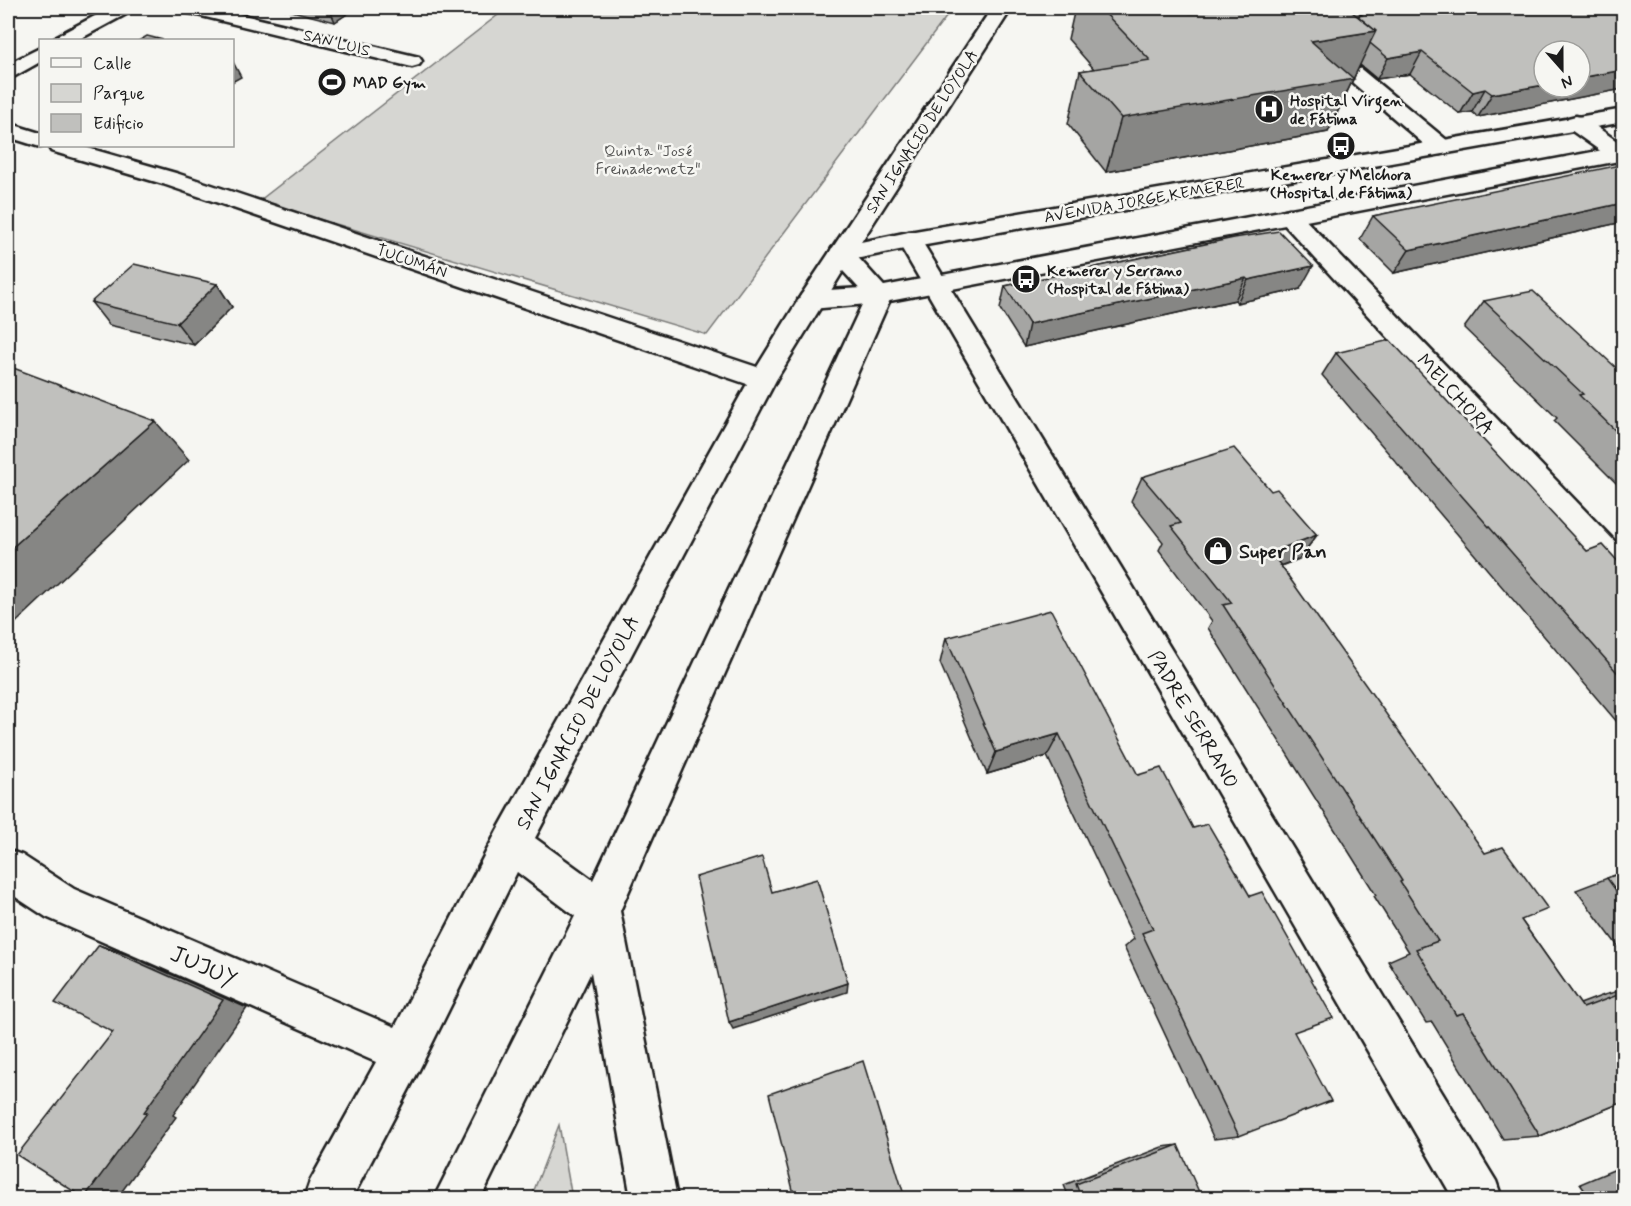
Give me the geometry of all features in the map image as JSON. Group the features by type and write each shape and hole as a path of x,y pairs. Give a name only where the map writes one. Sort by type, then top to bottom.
{"street":[{"path":"66,39 123,8"},
{"name":"SAN LUIS","path":"192,8 412,61"},
{"name":"SAN IGNACIO DE LOYOLA","path":"327,1198 405,1053 511,844 764,379 811,300 1002,8"},
{"path":"1276,8 1441,147"},
{"path":"8,72 39,55"},
{"name":"AVENIDA JORGE KEMERER","path":"841,254 909,240 1623,115"},
{"path":"1576,123 1622,154"},
{"path":"8,130 39,140"},
{"name":"TUCUMÁN","path":"62,147 171,179 764,379"},
{"path":"811,300 879,295 1622,154"},
{"name":"MELCHORA","path":"1289,216 1623,573"},
{"name":"PADRE SERRANO","path":"909,240 1479,1198"},
{"path":"841,254 879,295"},
{"path":"457,1198 600,910 879,295"},
{"path":"511,844 600,910 654,1198"},
{"name":"JUJUY","path":"8,869 60,903 405,1053"}],"green space":[{"name":"Quinta \"José Freinademetz\"","path":"507,8 953,8 707,335 259,201"},
{"path":"559,1125 572,1198 531,1198"}],"building":[{"path":"1100,8 1185,8 1190,13 1226,8 1347,8 1376,31 1311,41 1354,79 1121,118 1080,71 1150,60"},
{"path":"1353,8 1623,8 1623,70 1592,76 1592,39 1532,39 1532,87 1492,94 1485,89 1473,92 1422,52 1388,58 1370,43 1376,31 1358,16 1362,15"},
{"path":"147,36 159,39 142,39"},
{"path":"1620,165 1623,168 1623,203 1409,250 1373,216"},
{"path":"1279,231 1313,266 1029,324 1005,286 1234,238"},
{"path":"134,264 217,284 177,323 91,302"},
{"path":"1533,291 1623,374 1623,438 1579,395 1583,394 1484,301"},
{"path":"1390,340 1587,551 1603,545 1623,567 1623,679 1336,353"},
{"path":"8,366 155,421 8,551"},
{"path":"1234,448 1271,491 1277,489 1317,535 1271,552 1485,853 1503,847 1548,909 1521,920 1583,1008 1623,993 1623,1102 1540,1136 1463,1013 1456,1015 1416,949 1438,941 1400,882 1402,881 1223,605 1232,603 1171,526 1181,523 1142,477"},
{"path":"1051,610 1138,775 1161,768 1193,828 1208,824 1250,896 1262,892 1333,1018 1294,1032 1331,1101 1239,1136 1142,933 1153,929 1059,734 996,752 946,638"},
{"path":"762,857 772,892 817,879 848,983 729,1022 696,877"},
{"path":"1623,872 1623,900 1607,878"},
{"path":"99,945 223,1000 144,1112 147,1113 84,1198 17,1155 113,1032 55,1003"},
{"path":"863,1061 905,1198 795,1198 769,1094"},
{"path":"1178,1145 1199,1192 1182,1198 1081,1198 1076,1184"}],"place":[{"name":"MAD Gym","path":"332,82"},
{"name":"Hospital Vírgen de Fátima","path":"1269,109"},
{"name":"Kemerer y Melchora (Hospital de Fátima)","path":"1341,146"},
{"name":"Kemerer y Serrano (Hospital de Fátima)","path":"1026,279"},
{"name":"Super Pan","path":"1218,551"}]}
